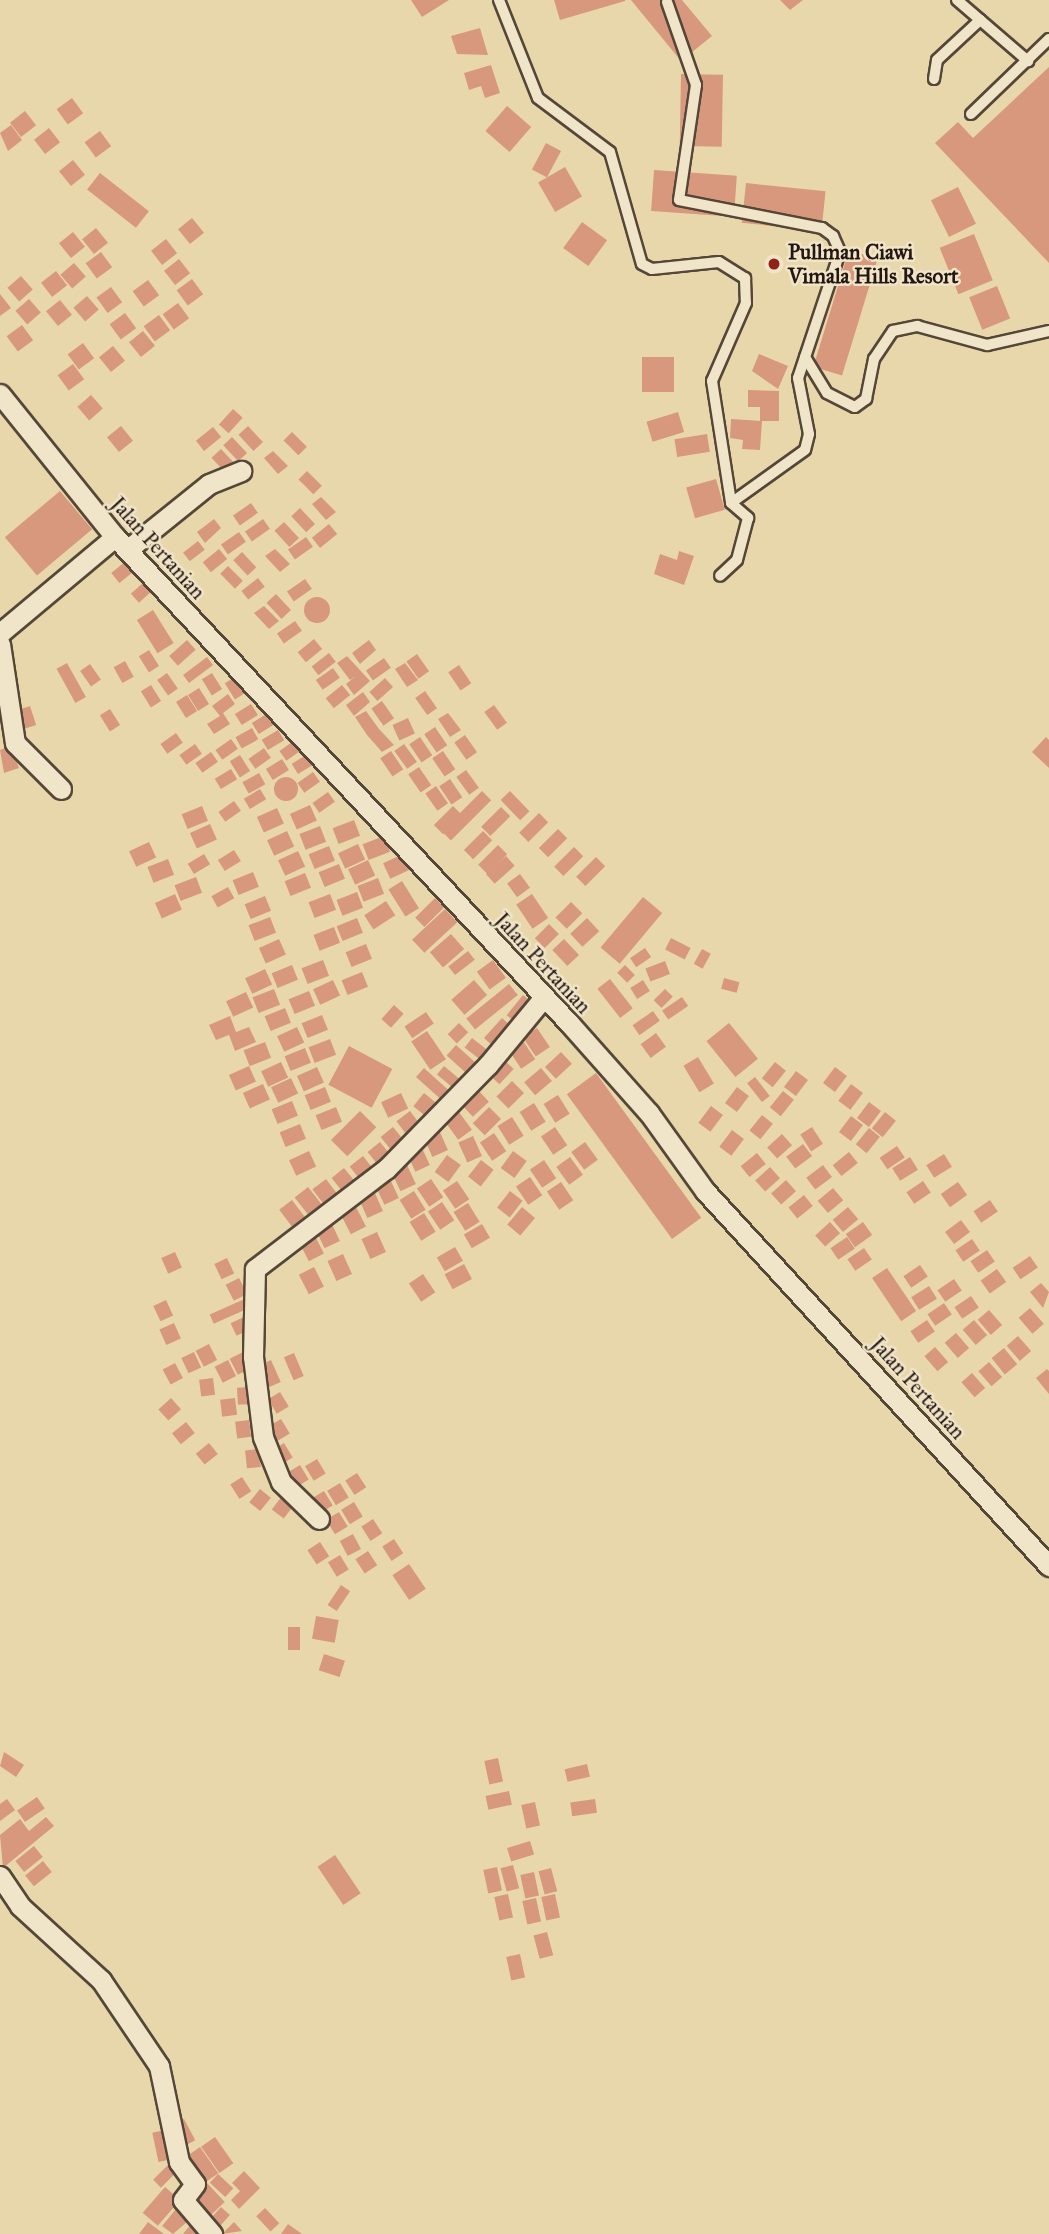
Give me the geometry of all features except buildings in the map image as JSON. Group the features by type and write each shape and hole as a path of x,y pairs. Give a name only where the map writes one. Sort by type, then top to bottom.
{"street":[{"name":"Jalan Pertanian","path":"0,394 121,543 544,997 649,1113 705,1191 1049,1566"},
{"path":"0,633 121,543 209,484 242,471"},
{"path":"0,644 15,743 61,789"},
{"path":"319,1518 281,1482 263,1437 253,1357 255,1269 412,1144 544,997"},
{"path":"0,1875 19,1906 101,1980 159,2066 178,2162 195,2184 183,2200 212,2234"}],"lane":[{"path":"499,0 538,98 610,152 642,264 719,261 745,278 746,303 712,382 731,503 748,518 737,560 720,576"},
{"path":"957,0 1028,61"},
{"path":"667,2 696,93 678,170 679,200 822,228 839,247 831,291 805,357 797,386 809,434 806,450 731,503"},
{"path":"933,79 937,60 980,20"},
{"path":"971,114 1049,39"},
{"path":"805,357 827,393 852,407 866,399 881,341 893,331 917,326 987,345 1049,331"}],"place":[{"name":"Pullman Ciawi Vimala Hills Resort","path":"774,264"}]}
